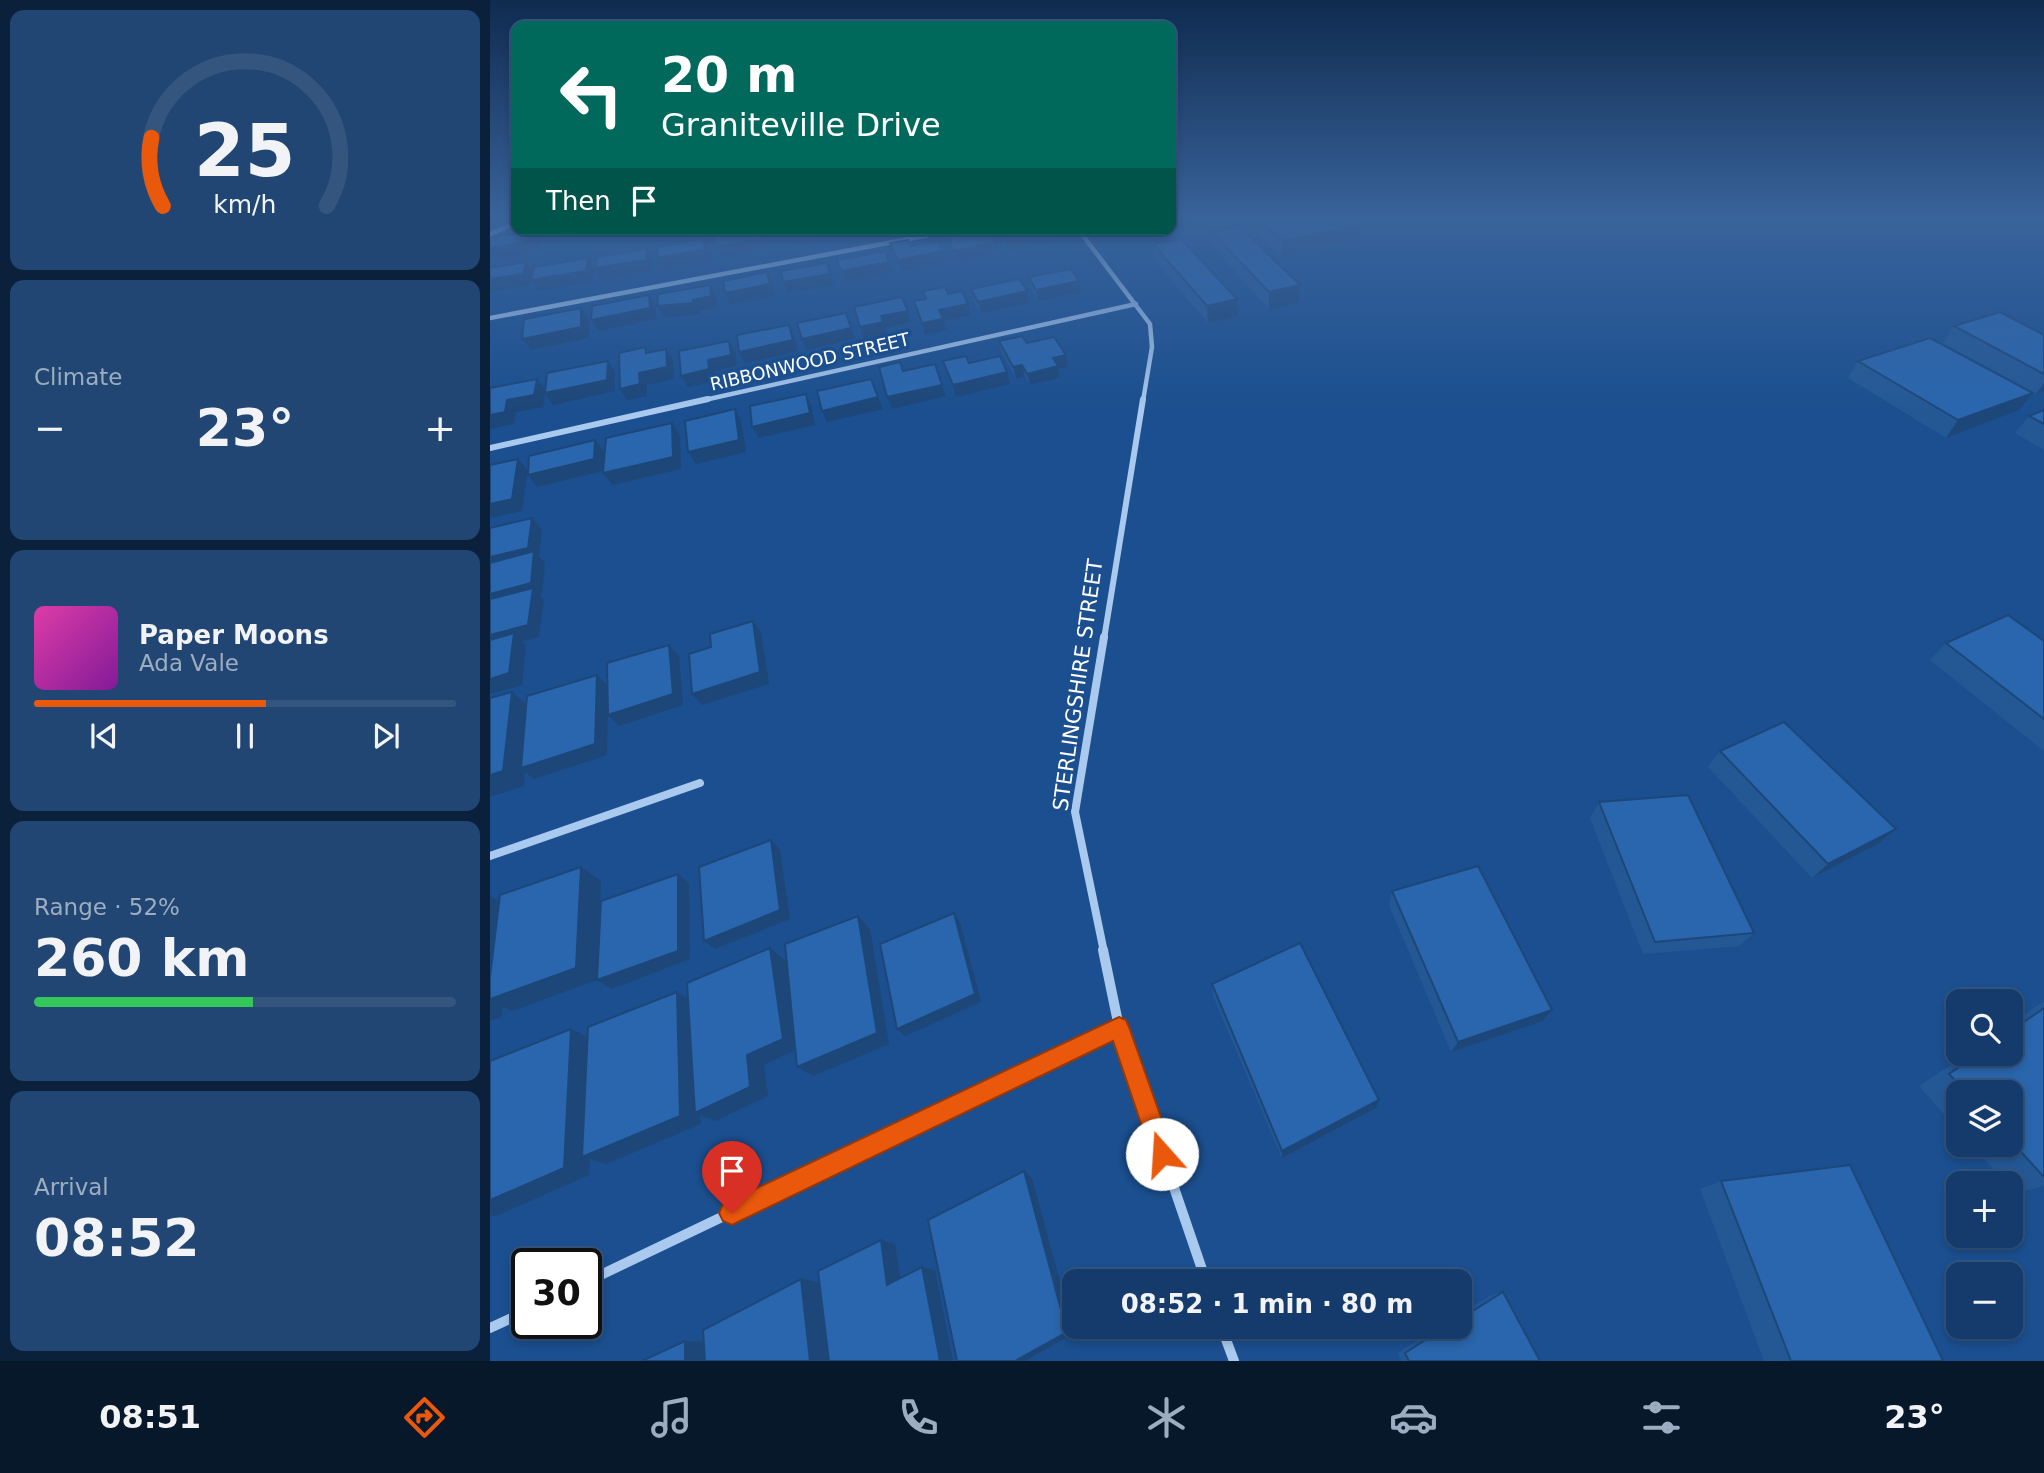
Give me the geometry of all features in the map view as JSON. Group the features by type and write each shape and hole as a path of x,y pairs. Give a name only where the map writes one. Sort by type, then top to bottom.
{"street":[{"path":"490,318 678,283"},
{"name":"STERLINGSHIRE STREET","path":"1120,283 1150,324 1152,347 1075,812 1119,1027 1202,1269"},
{"name":"RIBBONWOOD STREET","path":"490,448 1136,304"},
{"path":"490,856 700,783"},
{"path":"602,1274 1119,1027"},
{"path":"490,1328 511,1318"},
{"path":"1226,1339 1234,1361"}],"building":[{"path":"723,283 770,284 725,293"},
{"path":"1002,283 1021,283 1027,291 978,302 971,289"},
{"path":"1032,283 1072,283 1036,290"},
{"path":"1187,283 1222,283 1237,299 1207,306"},
{"path":"1260,283 1297,283 1300,285 1269,292"},
{"path":"710,285 711,296 693,300 694,303 657,306 658,294"},
{"path":"945,287 948,294 962,291 968,304 939,310 943,319 922,323 914,301 926,299 923,291"},
{"path":"649,295 650,308 591,320 592,306"},
{"path":"902,297 908,311 881,316 883,322 860,327 854,307"},
{"path":"581,308 581,327 522,339 524,319"},
{"path":"2000,312 2044,335 2044,374 1954,326"},
{"path":"846,313 851,328 802,339 797,323"},
{"path":"789,325 793,340 739,352 737,335"},
{"path":"1022,336 1027,343 1054,337 1066,355 1053,358 1058,366 1027,374 1022,365 1013,367 999,341"},
{"path":"1930,338 2033,393 1958,420 1858,361"},
{"path":"729,341 731,355 708,360 709,369 681,376 679,351"},
{"path":"645,347 646,353 666,349 667,367 639,373 640,384 620,389 619,353"},
{"path":"966,356 969,363 1000,356 1007,372 953,385 943,361"},
{"path":"608,361 607,380 545,393 547,373"},
{"path":"900,362 903,371 935,364 942,385 887,397 879,367"},
{"path":"537,379 534,395 507,400 505,412 490,415 490,388"},
{"path":"871,379 878,397 822,411 817,391"},
{"path":"806,394 810,413 752,427 750,406"},
{"path":"735,409 739,440 688,452 685,421"},
{"path":"2044,410 2044,424 2029,416"},
{"path":"672,423 673,457 603,473 606,438"},
{"path":"595,440 594,459 528,475 529,456"},
{"path":"518,459 512,499 490,504 490,465"},
{"path":"532,518 528,548 490,557 490,528"},
{"path":"534,551 531,583 490,594 490,563"},
{"path":"533,588 528,625 490,635 490,599"},
{"path":"2008,615 2044,641 2044,719 1946,643"},
{"path":"753,621 760,672 692,694 689,654 711,647 710,634"},
{"path":"514,633 509,673 490,679 490,640"},
{"path":"669,645 673,694 608,715 607,663"},
{"path":"597,675 595,744 521,768 527,696"},
{"path":"512,692 503,771 490,775 490,698"},
{"path":"1784,722 1896,829 1828,864 1720,751"},
{"path":"1688,795 1754,933 1655,942 1599,802"},
{"path":"771,840 780,910 704,941 699,867"},
{"path":"1478,866 1552,1010 1458,1042 1392,891"},
{"path":"581,867 576,968 490,999 490,977 500,895"},
{"path":"678,874 678,951 597,980 601,901"},
{"path":"954,913 975,994 897,1029 880,944"},
{"path":"858,916 877,1033 797,1067 785,944"},
{"path":"1300,943 1379,1100 1282,1151 1212,984"},
{"path":"770,948 783,1039 747,1055 750,1087 695,1113 687,983"},
{"path":"677,992 680,1116 582,1157 588,1027"},
{"path":"2044,1008 2044,1177 2023,1154 2023,1080 1955,1080 1949,1074 1961,1066 2023,1066 2023,1023"},
{"path":"571,1029 564,1168 490,1200 490,1061"},
{"path":"1850,1165 1943,1361 1791,1361 1721,1181"},
{"path":"1024,1171 1062,1313 1062,1335 1015,1361 957,1361 928,1220"},
{"path":"881,1240 887,1285 922,1267 940,1361 829,1361 818,1271"},
{"path":"801,1279 810,1361 705,1361 703,1330"},
{"path":"1503,1292 1540,1361 1409,1361 1405,1353 1427,1339 1472,1339 1472,1311"},
{"path":"685,1341 685,1361 642,1361"}],"route":[{"path":"732,1213 1119,1027 1162,1154"}]}
